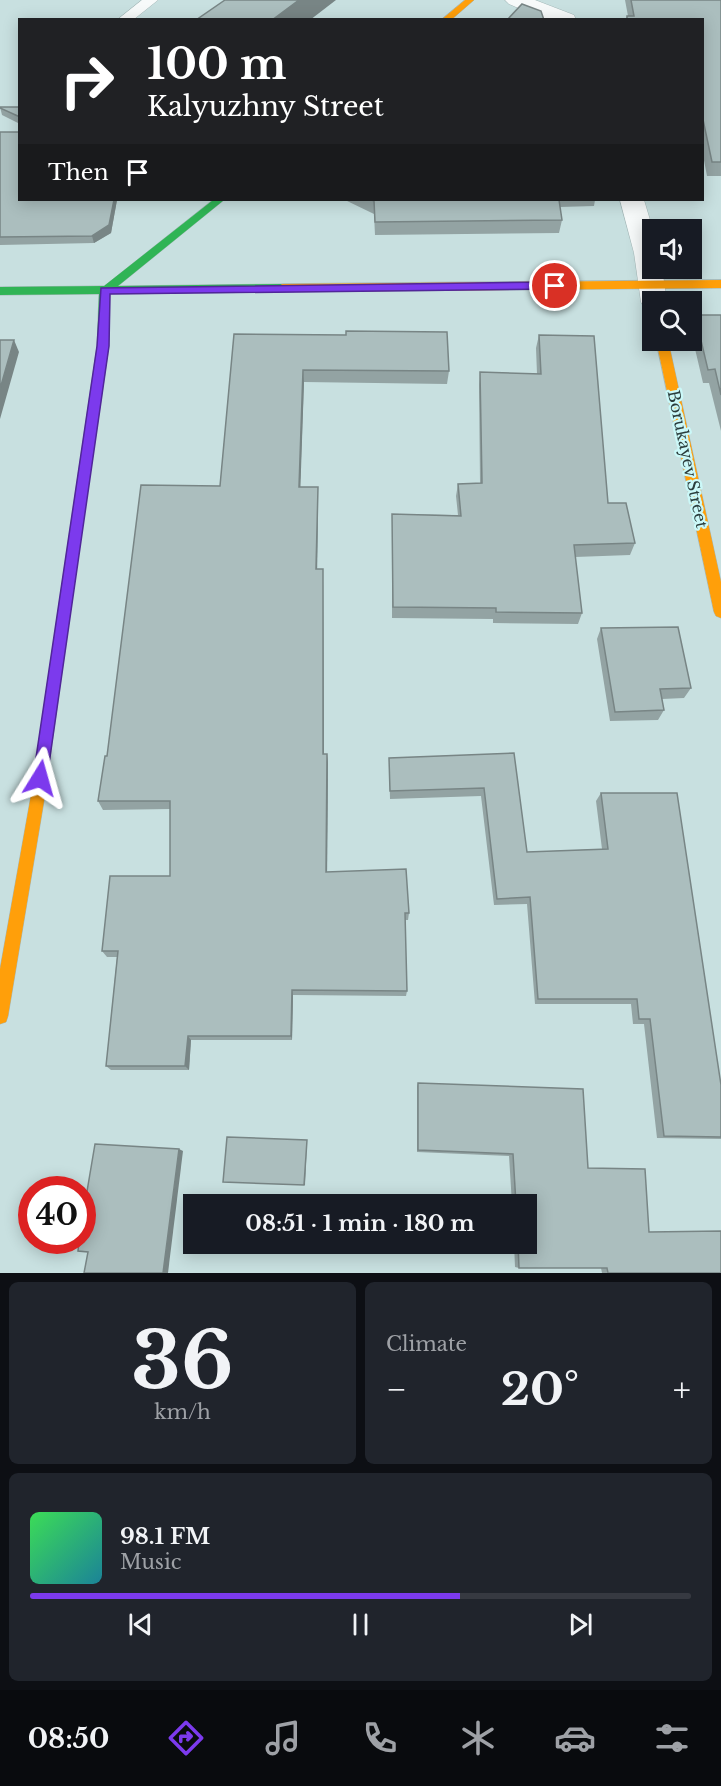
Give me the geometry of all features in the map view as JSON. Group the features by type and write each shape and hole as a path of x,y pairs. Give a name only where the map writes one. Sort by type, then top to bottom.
{"street":[{"path":"448,18 470,0"},
{"path":"516,0 561,18"},
{"path":"0,1016 37,801 101,358 105,291 218,201"},
{"path":"632,201 647,253 652,291"},
{"path":"667,291 721,284"},
{"path":"0,291 642,293"},
{"name":"Borukayev Street","path":"664,351 721,612"}],"lane":[{"path":"127,18 152,0"}],"building":[{"path":"225,0 299,0 275,18 199,18"},
{"path":"631,0 721,0 721,162 712,162 704,124 704,18 627,18 627,16 634,16"},
{"path":"522,4 541,11 543,18 509,18"},
{"path":"18,107 18,116 0,108"},
{"path":"0,132 18,132 18,201 114,201 109,225 92,236 0,237"},
{"path":"374,201 559,201 562,220 375,222"},
{"path":"702,315 721,315 721,395 715,369 708,370 702,345"},
{"path":"346,331 447,332 449,371 303,370 299,487 318,487 316,569 323,569 323,754 327,754 326,872 406,869 409,913 405,913 407,991 292,990 291,1036 188,1036 185,1066 106,1066 118,951 102,951 110,876 170,876 170,801 98,801 105,756 107,756 141,485 220,486 234,334 346,335"},
{"path":"539,335 594,336 608,503 626,503 635,543 574,545 582,613 496,612 496,608 393,607 392,514 461,516 458,484 482,483 480,372 541,374"},
{"path":"0,340 14,340 0,389"},
{"path":"678,627 691,688 660,689 664,710 615,712 601,628"},
{"path":"514,753 527,852 608,849 601,793 677,793 721,1085 721,1137 664,1136 650,1019 639,1019 637,999 538,999 530,897 497,899 484,788 390,791 389,758"},
{"path":"418,1083 583,1089 588,1168 645,1169 649,1232 721,1231 721,1273 608,1273 607,1268 519,1268 518,1254 537,1254 537,1194 515,1194 513,1154 418,1150"},
{"path":"227,1137 307,1140 304,1185 223,1182"},
{"path":"95,1144 179,1149 163,1273 84,1273 88,1254 96,1254 96,1176 90,1176"}],"traffic: fast":[{"path":"105,291 218,201"},
{"path":"0,291 282,288"},
{"path":"75,536 103,346 105,291"}],"traffic: slow":[{"path":"448,18 470,0"},
{"path":"282,288 721,284"},
{"path":"664,351 721,612"},
{"path":"0,1016 37,801 75,536"}],"route":[{"path":"40,778 103,346 105,291 555,286"}]}
